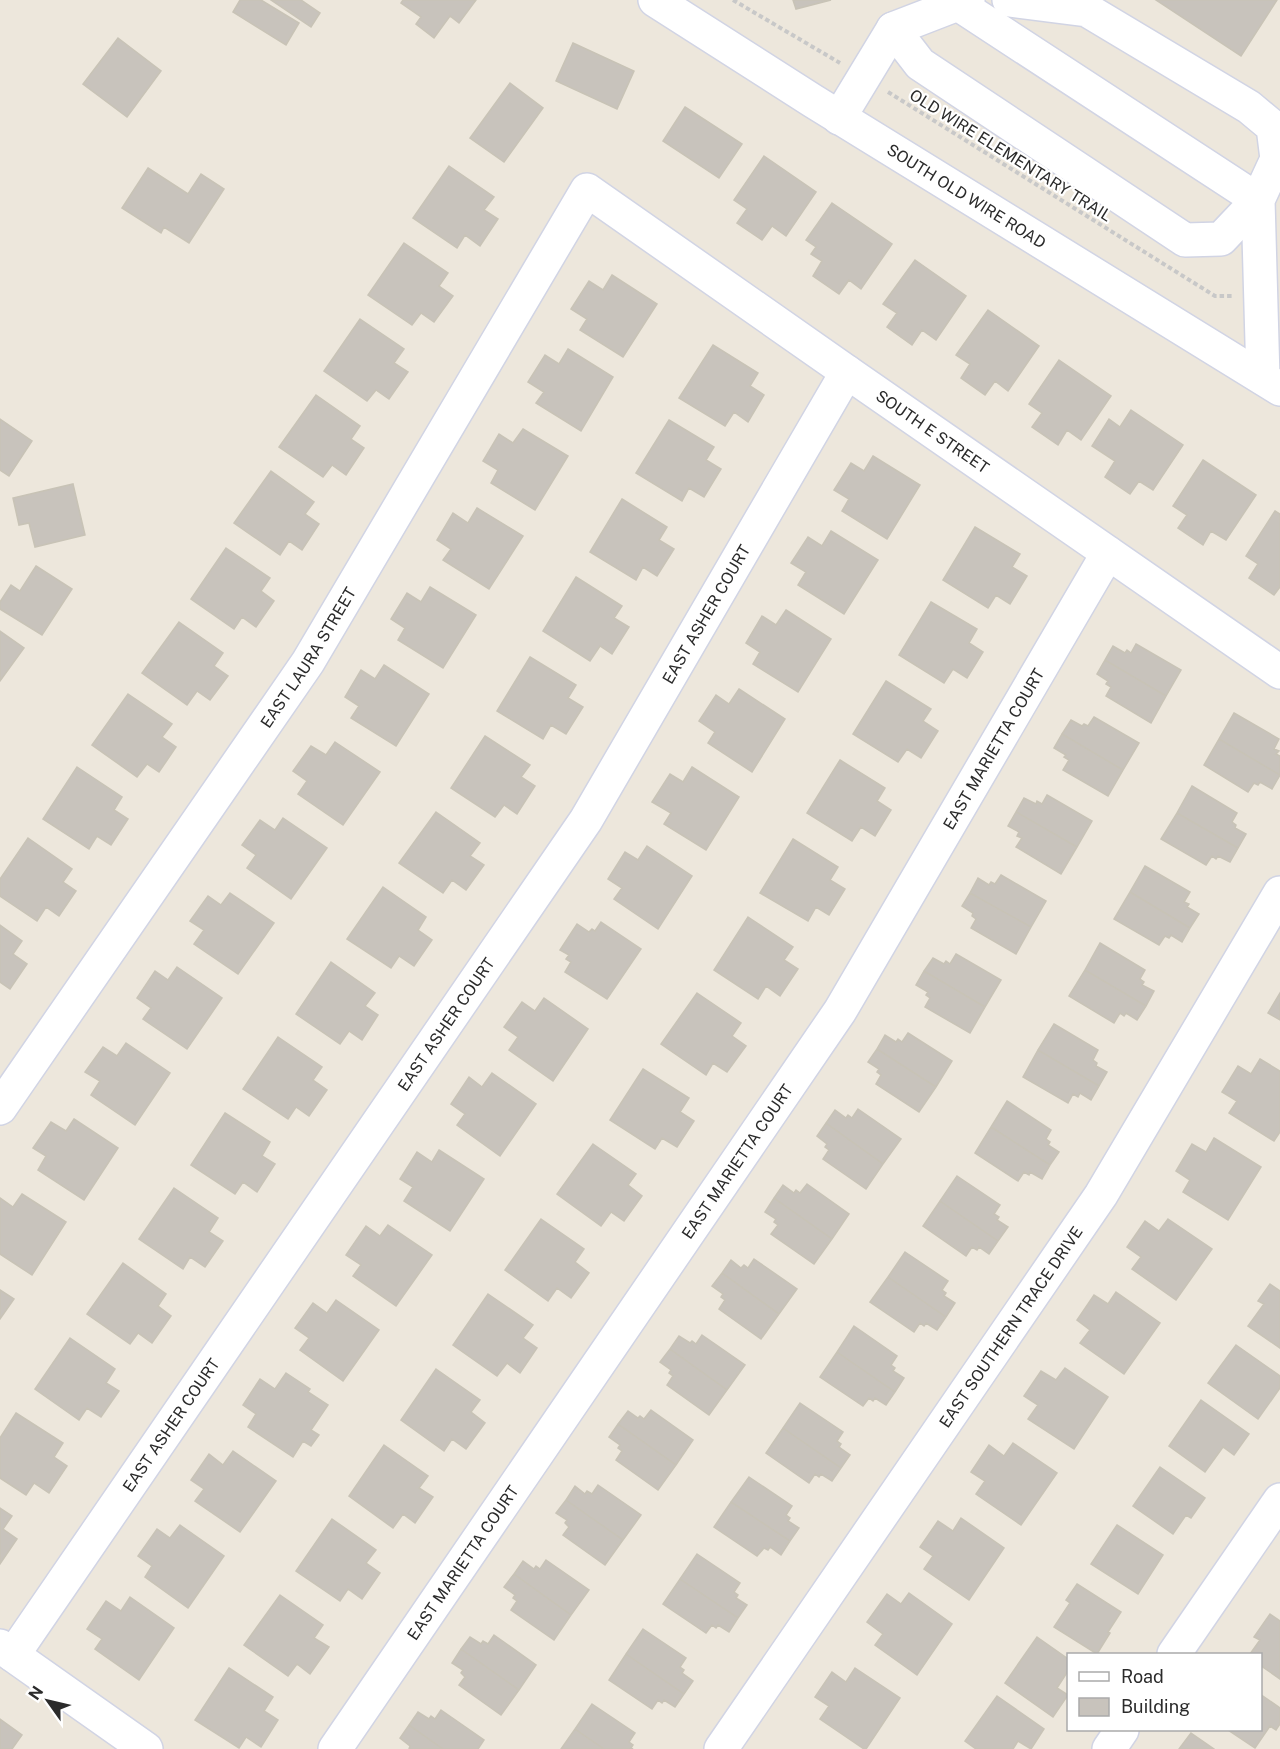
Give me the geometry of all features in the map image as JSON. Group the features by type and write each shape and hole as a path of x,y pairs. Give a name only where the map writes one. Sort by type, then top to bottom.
{"street":[{"name":"SOUTH OLD WIRE ROAD","path":"655,0 839,118 1271,383"},
{"path":"893,29 920,64 1185,240 1221,239 1258,200 1277,159 1273,127 1249,107 1087,10 1010,0"},
{"path":"839,118 893,29 963,2 1258,200"},
{"name":"SOUTH E STREET","path":"587,190 1280,672"},
{"name":"EAST LAURA STREET","path":"0,1108 308,662 587,190"},
{"path":"1258,200 1261,301 1271,383"},
{"name":"EAST ASHER COURT","path":"6,1650 585,820 847,372"},
{"name":"EAST MARIETTA COURT","path":"335,1749 840,1011 1107,553"},
{"name":"EAST SOUTHERN TRACE DRIVE","path":"721,1749 1101,1195 1280,893"},
{"path":"1175,1653 1280,1500"},
{"path":"6,1650 146,1749"},
{"path":"1108,1749 1121,1731"}],"path":[{"name":"OLD WIRE ELEMENTARY TRAIL","path":"733,0 864,77 1215,296 1240,296 1261,301"}],"building":[{"path":"240,0 261,0 299,23 286,45 233,12"},
{"path":"271,0 301,0 320,13 311,27"},
{"path":"403,0 476,0 459,23 450,16 434,38 416,24 421,17 401,3"},
{"path":"793,0 831,0 796,9"},
{"path":"1156,0 1277,0 1241,56"},
{"path":"118,38 161,71 127,117 83,84"},
{"path":"573,43 634,71 617,109 556,81"},
{"path":"510,83 543,108 504,162 470,138"},
{"path":"685,107 742,144 719,178 663,141"},
{"path":"764,156 816,192 786,236 772,226 762,240 737,223 747,209 734,200"},
{"path":"449,166 494,197 484,210 498,219 480,246 465,235 457,248 413,218"},
{"path":"148,168 188,194 201,174 224,189 189,243 164,227 161,233 122,208"},
{"path":"832,203 892,244 861,289 849,280 839,294 813,276 822,261 811,254 816,247 806,240"},
{"path":"404,243 448,273 439,286 453,296 434,322 421,313 412,325 368,295"},
{"path":"915,260 966,296 936,340 922,330 912,345 887,327 897,313 883,304"},
{"path":"612,275 657,304 623,357 580,330 587,319 571,309 589,281 603,290"},
{"path":"988,310 1039,346 1008,391 995,381 985,395 961,378 970,364 956,355"},
{"path":"360,319 404,349 394,363 408,372 389,399 376,390 367,401 324,371"},
{"path":"713,345 758,373 750,386 764,395 748,422 734,412 725,426 679,398"},
{"path":"568,349 613,377 581,431 536,403 544,392 528,382 545,355 559,364"},
{"path":"1059,360 1111,396 1081,440 1067,430 1058,445 1032,427 1042,413 1029,404"},
{"path":"316,395 360,426 351,439 364,448 346,475 332,465 323,477 279,447"},
{"path":"1131,410 1183,445 1153,490 1139,481 1130,494 1105,477 1115,461 1092,446 1109,419 1120,427"},
{"path":"0,419 32,441 9,476 0,470"},
{"path":"669,420 714,447 706,460 721,469 704,497 689,488 682,501 636,473"},
{"path":"523,429 568,456 535,510 491,483 498,470 483,461 499,434 513,443"},
{"path":"873,456 920,485 887,539 842,511 849,499 834,490 851,463 864,471"},
{"path":"1203,460 1256,495 1226,540 1211,531 1203,545 1178,528 1187,515 1173,506"},
{"path":"271,471 314,502 305,514 319,524 302,550 289,541 280,555 234,523"},
{"path":"73,484 85,535 35,547 29,523 19,525 13,498"},
{"path":"622,499 667,527 659,540 674,549 657,576 643,567 636,580 590,552"},
{"path":"477,508 523,536 489,589 443,560 451,549 437,540 453,513 468,523"},
{"path":"1275,511 1280,514 1280,587 1274,595 1249,578 1258,564 1246,556"},
{"path":"975,527 1020,554 1012,567 1027,576 1010,604 996,595 988,608 943,580"},
{"path":"831,531 878,560 844,614 798,585 806,572 791,563 808,537 822,546"},
{"path":"226,548 270,578 261,591 274,601 256,627 242,617 234,629 191,599"},
{"path":"36,566 72,589 42,635 0,609 0,602 11,585 20,591"},
{"path":"576,577 622,606 614,618 629,627 612,654 600,646 590,661 543,631"},
{"path":"430,587 476,615 443,668 398,640 405,628 391,619 407,593 421,602"},
{"path":"931,602 977,629 969,643 983,652 967,678 953,669 944,683 899,655"},
{"path":"786,610 831,639 798,692 753,664 760,652 746,643 762,616 776,625"},
{"path":"179,622 223,653 214,666 228,676 210,700 197,691 187,705 142,673"},
{"path":"0,631 24,648 0,681"},
{"path":"1136,644 1181,670 1166,696 1105,660 1113,646 1125,653 1127,650 1131,653"},
{"path":"530,657 576,685 568,698 583,707 566,734 551,725 543,739 497,711"},
{"path":"1105,660 1166,696 1151,723 1106,696 1111,687 1106,684 1108,681 1097,674"},
{"path":"384,665 429,694 396,746 351,718 359,706 345,697 361,670 375,679"},
{"path":"886,681 931,709 923,721 938,731 921,758 907,749 898,762 853,734"},
{"path":"739,689 785,719 752,772 708,743 715,732 699,721 716,695 729,704"},
{"path":"128,694 172,724 162,737 176,747 159,772 147,764 137,777 92,745"},
{"path":"1234,713 1279,739 1274,749 1279,751 1276,754 1280,756 1280,775 1219,739"},
{"path":"1094,717 1139,743 1123,770 1062,734 1071,720 1082,726 1084,724 1088,726"},
{"path":"1062,734 1123,770 1108,796 1063,770 1069,760 1064,757 1066,755 1054,748"},
{"path":"485,736 530,765 521,777 535,786 517,814 504,805 495,817 451,788"},
{"path":"1219,739 1280,775 1272,789 1260,782 1258,785 1254,783 1248,792 1204,765"},
{"path":"335,742 380,772 343,825 298,794 307,781 293,771 311,746 326,755"},
{"path":"840,760 885,788 877,801 891,810 875,836 861,827 852,841 807,813"},
{"path":"77,767 122,797 114,810 128,819 111,845 97,836 89,849 43,819"},
{"path":"692,767 739,797 706,850 664,824 671,813 652,802 670,774 683,782"},
{"path":"1192,786 1237,813 1232,822 1236,825 1235,828 1246,834 1238,848 1177,813"},
{"path":"1047,795 1092,821 1077,847 1016,812 1024,798 1036,804 1037,801 1042,804"},
{"path":"436,812 480,843 470,856 484,865 466,890 452,880 443,893 399,863"},
{"path":"1016,812 1077,847 1061,874 1016,847 1022,838 1017,836 1019,832 1008,826"},
{"path":"1177,813 1238,848 1230,862 1218,856 1216,859 1212,856 1206,865 1161,839"},
{"path":"283,818 327,848 291,899 247,868 256,855 242,845 260,820 275,830"},
{"path":"28,838 72,869 63,882 76,891 59,916 46,907 37,921 0,896 0,879"},
{"path":"793,839 838,867 830,880 845,889 829,915 816,907 808,921 760,893"},
{"path":"647,846 692,876 658,929 614,899 622,888 608,879 625,852 638,860"},
{"path":"1145,866 1190,892 1184,902 1189,904 1187,907 1199,914 1190,928 1130,892"},
{"path":"1001,875 1046,901 1031,927 970,893 978,878 989,885 991,882 995,884"},
{"path":"383,887 426,917 418,930 432,940 414,966 399,956 391,968 347,939"},
{"path":"1130,892 1190,928 1182,942 1171,935 1169,938 1165,936 1159,945 1114,919"},
{"path":"230,893 274,923 238,974 194,944 204,930 190,921 208,896 221,905"},
{"path":"970,893 1031,927 1016,954 971,928 976,919 972,916 973,913 962,906"},
{"path":"748,917 793,947 784,960 798,969 780,996 766,986 758,999 714,970"},
{"path":"601,922 641,949 607,999 565,972 571,962 566,959 569,955 560,950 577,924 589,932 592,929 595,931"},
{"path":"0,925 22,941 13,954 27,964 10,989 0,982"},
{"path":"1100,943 1145,970 1140,979 1144,982 1142,985 1154,991 1146,1006 1085,970"},
{"path":"956,954 1001,980 985,1007 924,971 933,958 944,964 946,961 950,964"},
{"path":"331,962 375,993 365,1006 378,1015 362,1040 349,1031 340,1044 296,1014"},
{"path":"177,967 222,998 187,1049 143,1019 151,1008 137,998 155,971 168,980"},
{"path":"1085,970 1146,1006 1137,1020 1126,1013 1124,1016 1120,1013 1114,1023 1069,996"},
{"path":"924,971 985,1007 970,1033 925,1007 930,998 926,995 928,992 916,985"},
{"path":"697,993 741,1023 732,1036 746,1046 727,1072 713,1063 706,1075 661,1044"},
{"path":"1280,993 1280,1020 1268,1013"},
{"path":"544,998 588,1029 553,1081 509,1050 518,1037 504,1027 522,1002 535,1011"},
{"path":"1054,1024 1098,1050 1093,1060 1097,1063 1096,1066 1107,1072 1099,1086 1038,1050"},
{"path":"908,1033 952,1061 936,1087 877,1049 885,1035 896,1042 898,1039 902,1042"},
{"path":"278,1037 322,1067 313,1080 327,1090 309,1116 296,1107 288,1119 243,1089"},
{"path":"126,1043 170,1073 135,1125 91,1095 100,1081 85,1072 103,1047 117,1056"},
{"path":"877,1049 936,1087 919,1112 876,1084 881,1075 877,1072 879,1069 868,1062"},
{"path":"1038,1050 1099,1086 1091,1100 1080,1093 1078,1097 1073,1094 1068,1103 1023,1077"},
{"path":"1260,1059 1280,1071 1280,1132 1274,1141 1229,1113 1237,1101 1222,1092 1238,1066 1251,1074"},
{"path":"643,1069 689,1098 680,1112 694,1121 677,1147 662,1138 655,1149 610,1120"},
{"path":"492,1073 536,1104 500,1156 457,1125 465,1114 451,1104 469,1077 482,1087"},
{"path":"1007,1101 1051,1130 1046,1139 1050,1142 1048,1145 1059,1152 1050,1165 991,1127"},
{"path":"858,1109 901,1139 883,1164 826,1123 835,1110 846,1118 848,1115 852,1118"},
{"path":"225,1113 270,1142 262,1156 275,1164 257,1192 243,1182 235,1194 191,1165"},
{"path":"74,1119 118,1148 84,1200 38,1170 46,1156 33,1148 51,1122 66,1131"},
{"path":"826,1123 883,1164 866,1189 823,1159 829,1150 825,1147 827,1144 817,1136"},
{"path":"991,1127 1050,1165 1042,1179 1030,1172 1029,1175 1024,1172 1018,1181 975,1153"},
{"path":"1214,1138 1261,1167 1228,1220 1183,1192 1190,1180 1176,1171 1192,1144 1206,1152"},
{"path":"593,1144 636,1174 628,1185 642,1196 624,1221 611,1212 601,1226 557,1194"},
{"path":"439,1150 484,1179 450,1231 404,1201 413,1187 400,1179 417,1152 432,1162"},
{"path":"957,1176 1000,1205 994,1214 999,1217 997,1220 1008,1227 998,1241 940,1201"},
{"path":"807,1184 849,1214 832,1239 774,1198 783,1185 794,1193 796,1190 800,1193"},
{"path":"174,1188 218,1218 209,1232 223,1241 205,1267 190,1257 183,1269 139,1239"},
{"path":"22,1194 66,1222 32,1275 0,1254 0,1198 13,1207"},
{"path":"774,1198 832,1239 814,1264 771,1234 778,1225 774,1222 776,1219 765,1212"},
{"path":"940,1201 998,1241 989,1254 979,1247 977,1250 972,1247 966,1256 923,1226"},
{"path":"541,1219 584,1249 575,1262 589,1273 571,1298 557,1288 548,1301 505,1270"},
{"path":"1168,1219 1212,1249 1176,1300 1132,1269 1141,1257 1127,1247 1145,1221 1159,1231"},
{"path":"388,1225 432,1255 396,1306 353,1276 361,1265 346,1255 366,1226 380,1236"},
{"path":"905,1252 948,1281 942,1290 946,1293 944,1296 955,1303 946,1317 888,1277"},
{"path":"754,1259 797,1289 779,1314 722,1273 731,1260 741,1268 744,1265 748,1268"},
{"path":"123,1263 166,1294 158,1306 171,1316 152,1343 138,1333 130,1344 87,1314"},
{"path":"722,1273 779,1314 761,1339 719,1309 725,1300 721,1297 723,1294 712,1286"},
{"path":"888,1277 946,1317 937,1330 926,1323 924,1326 920,1323 914,1332 870,1302"},
{"path":"1270,1284 1280,1291 1280,1348 1248,1326 1264,1304 1258,1301"},
{"path":"0,1290 14,1299 0,1319"},
{"path":"1116,1292 1160,1323 1124,1374 1080,1343 1090,1330 1077,1320 1094,1295 1108,1304"},
{"path":"488,1294 533,1325 523,1338 537,1348 520,1373 507,1363 497,1376 453,1345"},
{"path":"336,1300 379,1330 343,1381 300,1350 309,1338 295,1328 313,1303 327,1313"},
{"path":"854,1326 897,1356 891,1365 895,1368 893,1371 904,1378 895,1392 837,1352"},
{"path":"702,1335 745,1365 727,1390 670,1349 679,1336 696,1344"},
{"path":"70,1338 115,1369 106,1383 119,1391 101,1417 87,1408 79,1420 35,1389"},
{"path":"1236,1345 1280,1376 1280,1388 1258,1419 1208,1383"},
{"path":"670,1349 727,1390 709,1415 667,1385 673,1376 669,1373 671,1370 660,1362"},
{"path":"837,1352 895,1392 886,1405 875,1398 873,1401 869,1398 863,1406 820,1377"},
{"path":"1065,1368 1108,1397 1074,1449 1028,1419 1038,1405 1024,1396 1041,1371 1056,1380"},
{"path":"436,1369 480,1400 471,1412 485,1423 466,1449 452,1439 444,1451 401,1420"},
{"path":"286,1373 310,1389 308,1392 328,1405 311,1430 319,1435 311,1446 303,1441 293,1457 248,1427 256,1414 243,1405 260,1379 275,1389"},
{"path":"1201,1400 1249,1434 1234,1455 1223,1447 1205,1472 1169,1446"},
{"path":"800,1403 843,1432 837,1441 841,1444 839,1447 850,1455 841,1468 783,1428"},
{"path":"651,1410 693,1440 676,1465 618,1424 628,1411 644,1419"},
{"path":"16,1413 63,1443 54,1457 67,1466 49,1493 34,1483 26,1495 0,1478 0,1438"},
{"path":"618,1424 676,1465 658,1490 616,1460 622,1451 618,1448 620,1445 609,1437"},
{"path":"783,1428 841,1468 832,1481 821,1474 819,1477 815,1474 809,1483 766,1453"},
{"path":"1013,1443 1057,1473 1021,1525 976,1494 985,1481 971,1472 989,1445 1004,1456"},
{"path":"384,1445 428,1476 419,1488 433,1497 415,1523 403,1514 393,1528 349,1496"},
{"path":"233,1451 276,1481 240,1532 195,1501 204,1489 191,1480 209,1454 223,1465"},
{"path":"1160,1467 1205,1498 1191,1518 1186,1515 1173,1534 1133,1506"},
{"path":"749,1477 792,1506 786,1515 790,1518 788,1521 799,1528 790,1541 731,1502"},
{"path":"598,1485 641,1515 623,1540 566,1500 575,1486 585,1494 587,1491 592,1494"},
{"path":"566,1500 623,1540 605,1565 563,1535 569,1527 565,1523 567,1520 556,1513"},
{"path":"731,1502 790,1541 781,1555 770,1547 768,1550 764,1548 757,1556 714,1527"},
{"path":"0,1508 12,1516 3,1529 17,1539 0,1564"},
{"path":"961,1518 1004,1548 969,1600 924,1569 933,1556 920,1547 938,1521 953,1531"},
{"path":"332,1519 376,1550 366,1563 380,1573 362,1599 348,1589 340,1601 296,1571"},
{"path":"180,1525 224,1556 188,1608 145,1577 152,1566 138,1556 157,1529 170,1538"},
{"path":"1117,1525 1163,1555 1138,1594 1091,1564"},
{"path":"697,1554 740,1583 734,1592 738,1595 736,1598 747,1605 738,1618 680,1579"},
{"path":"546,1560 589,1590 571,1615 514,1574 523,1561 534,1569 536,1566 540,1569"},
{"path":"514,1574 571,1615 554,1640 511,1610 517,1601 513,1598 515,1595 504,1587"},
{"path":"680,1579 738,1618 729,1632 718,1625 716,1628 712,1625 706,1633 663,1604"},
{"path":"1077,1584 1121,1612 1098,1653 1054,1627 1070,1603 1066,1600"},
{"path":"909,1593 952,1624 917,1675 875,1645 883,1634 867,1622 887,1594 901,1604"},
{"path":"280,1595 323,1625 314,1638 329,1647 310,1674 297,1664 288,1676 244,1645"},
{"path":"130,1597 174,1628 139,1680 95,1649 102,1639 87,1629 106,1601 121,1611"},
{"path":"1270,1614 1280,1621 1280,1679 1262,1666 1262,1653 1251,1653 1260,1640 1254,1637"},
{"path":"643,1629 686,1658 680,1667 684,1670 682,1673 693,1681 684,1694 626,1654"},
{"path":"494,1635 536,1665 519,1690 461,1649 470,1637 481,1644 483,1641 488,1644"},
{"path":"1037,1637 1067,1658 1067,1673 1057,1688 1067,1696 1053,1717 1005,1683"},
{"path":"461,1649 519,1690 501,1715 459,1685 465,1677 461,1673 463,1670 452,1663"},
{"path":"626,1654 684,1694 675,1707 664,1700 662,1703 658,1700 652,1709 609,1680"},
{"path":"229,1668 273,1697 264,1711 278,1720 261,1747 246,1737 239,1748 195,1720"},
{"path":"855,1668 900,1698 866,1749 820,1719 829,1706 815,1697 832,1672 846,1682"},
{"path":"1262,1695 1280,1708 1280,1724 1276,1730 1270,1726 1255,1748 1230,1731 1262,1731"},
{"path":"997,1696 1044,1729 1031,1749 1018,1741 1013,1749 976,1749 965,1741"},
{"path":"592,1704 635,1733 629,1742 633,1745 631,1748 633,1749 604,1749 575,1729"},
{"path":"441,1710 484,1740 478,1749 443,1749 409,1725 418,1712 429,1719 431,1716 435,1719"},
{"path":"0,1719 22,1735 12,1749 0,1749"},
{"path":"409,1725 443,1749 409,1749 410,1746 400,1738"},
{"path":"575,1729 604,1749 561,1749"},
{"path":"1191,1733 1214,1749 1179,1749"}]}
